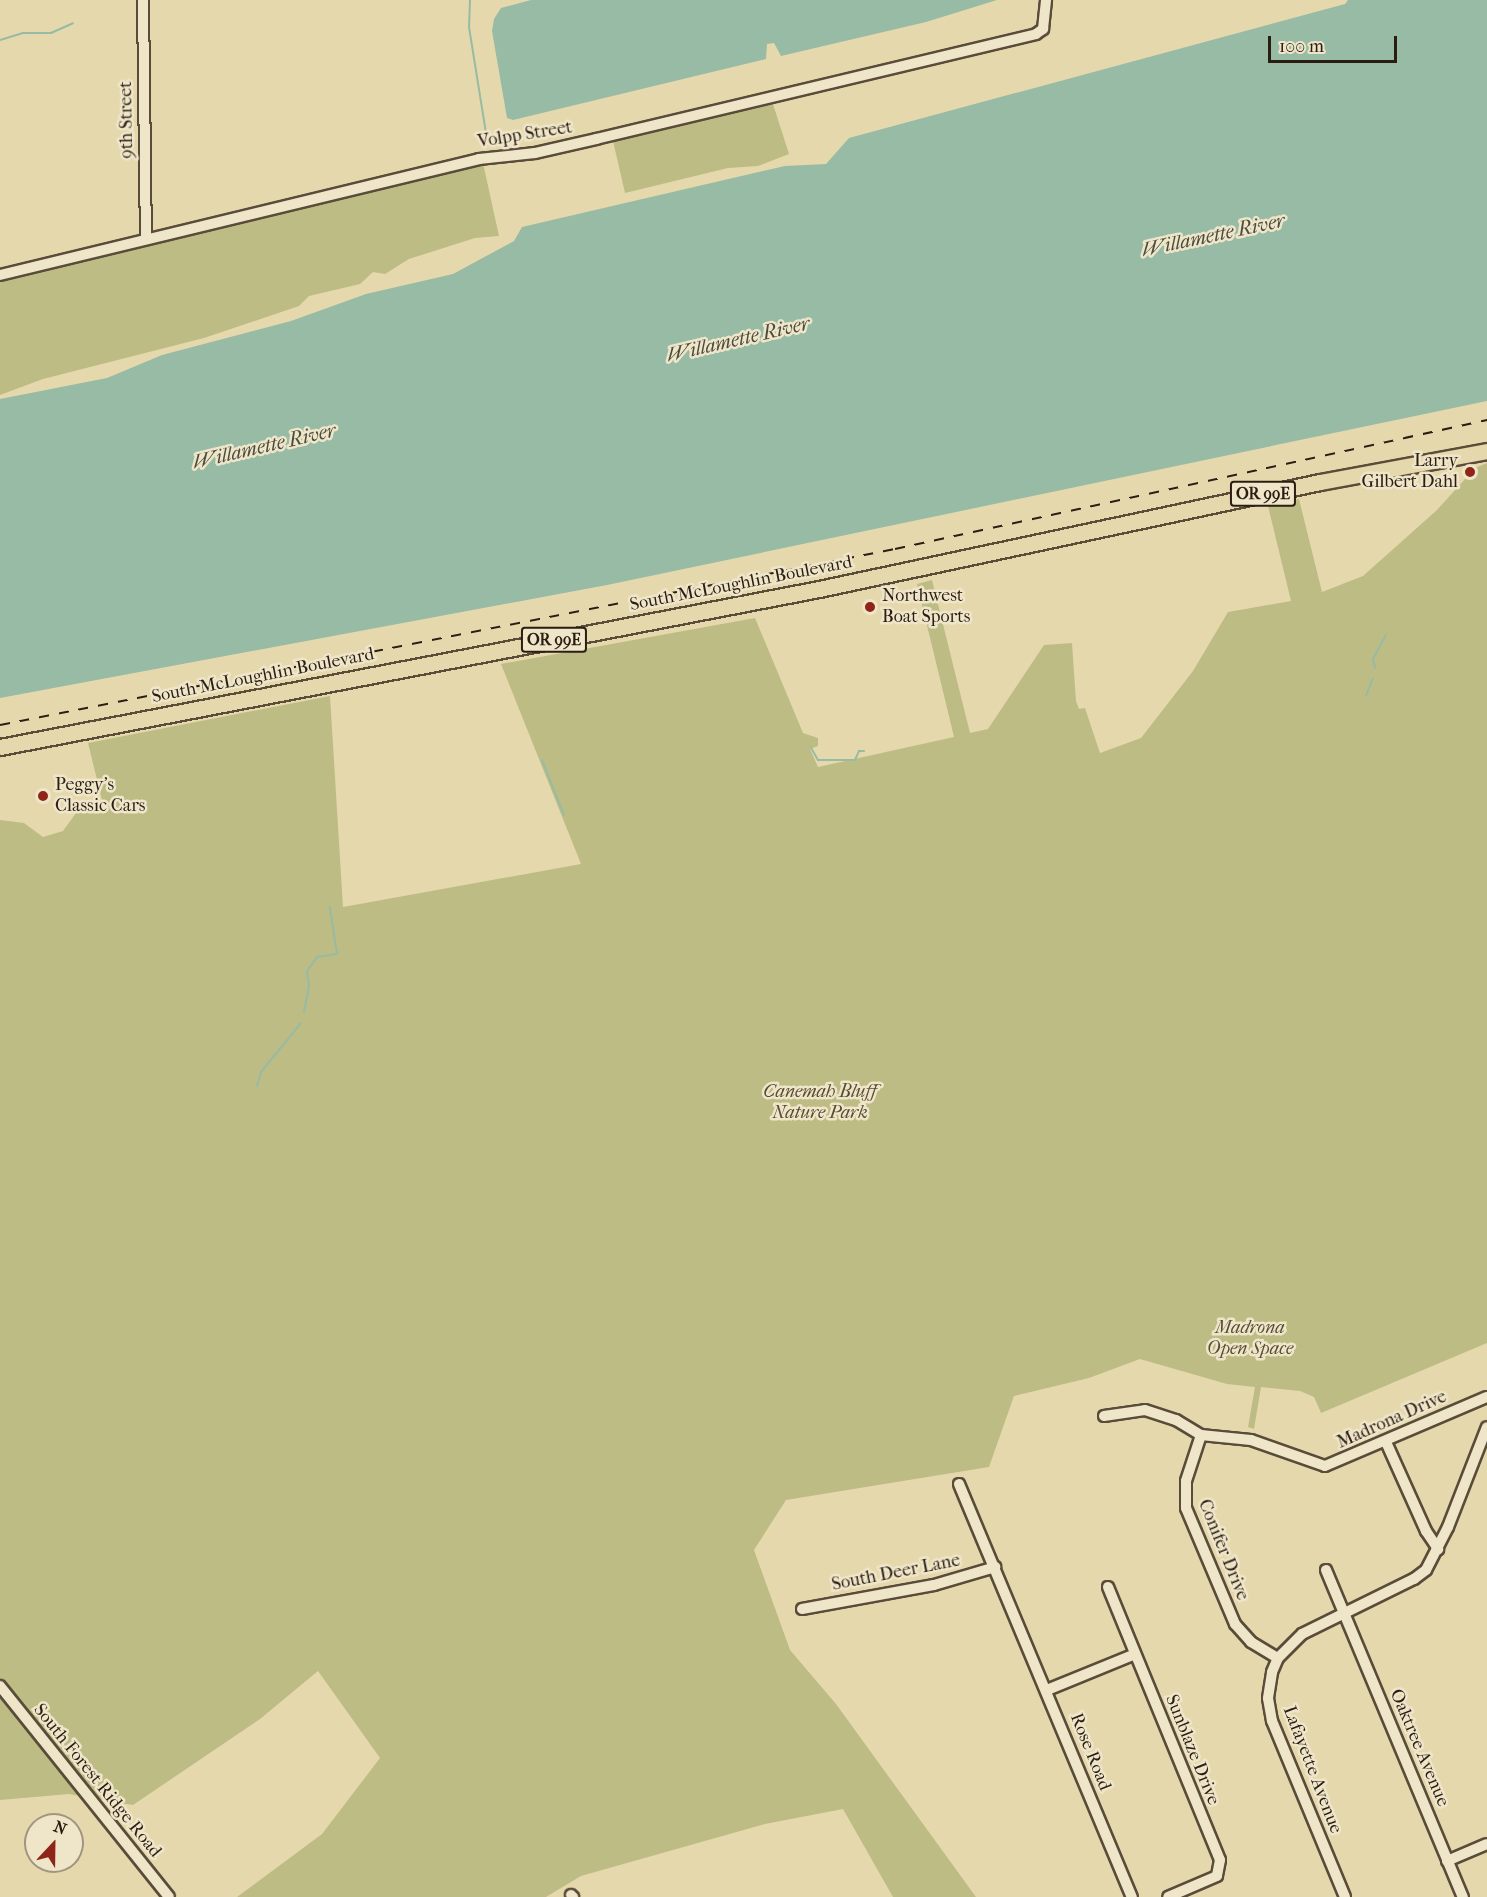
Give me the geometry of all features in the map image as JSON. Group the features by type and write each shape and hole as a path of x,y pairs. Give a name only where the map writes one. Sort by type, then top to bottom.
{"highway":[{"name":"South McLoughlin Boulevard","path":"0,747 819,590 1320,482 1487,451"}],"street":[{"name":"9th Street","path":"143,0 146,239"},
{"name":"Volpp Street","path":"0,275 479,159 535,153 1024,36 1043,29 1046,18 1046,0"},
{"name":"Madrona Drive","path":"1104,1416 1145,1410 1176,1420 1201,1435 1251,1440 1325,1466 1386,1442 1487,1396"},
{"name":"Lafayette Avenue","path":"1345,1897 1272,1721 1269,1688 1278,1658 1302,1634 1414,1579 1430,1564 1487,1427"},
{"name":"Conifer Drive","path":"1201,1435 1186,1481 1186,1508 1235,1624 1251,1642 1278,1658"},
{"path":"1386,1442 1426,1531 1438,1549"},
{"name":"Rose Road","path":"959,1484 1132,1897"},
{"name":"South Deer Lane","path":"802,1609 934,1585 995,1567"},
{"name":"Oaktree Avenue","path":"1326,1570 1463,1897"},
{"name":"Sunblaze Drive","path":"1108,1587 1221,1866 1213,1879 1168,1897"},
{"path":"1047,1690 1135,1654"},
{"name":"South Forest Ridge Road","path":"0,1686 169,1897"},
{"path":"1447,1861 1487,1844"}],"green space":[{"path":"772,101 789,154 758,166 728,168 625,193 613,141"},
{"path":"483,163 499,236 475,238 409,259 385,274 373,272 360,284 309,296 299,306 204,338 43,379 0,395 0,280"},
{"name":"Canemah Bluff Nature Park","path":"1487,463 1487,1343 1321,1413 1314,1397 1300,1391 1261,1387 1254,1429 1248,1427 1255,1387 1227,1384 1140,1359 1089,1378 1014,1396 989,1467 786,1500 754,1550 790,1650 836,1704 976,1897 893,1897 843,1809 765,1824 581,1876 546,1897 237,1897 322,1834 380,1758 318,1671 260,1719 133,1805 69,1794 0,1800 0,820 24,823 43,837 63,831 76,813 102,800 88,743 330,696 343,907 581,864 501,664 755,618 803,733 818,738 818,746 810,749 818,767 954,737 917,584 932,580 970,733 988,729 1044,645 1072,643 1076,701 1079,709 1085,708 1100,753 1141,738 1193,671 1228,612 1291,601 1268,506 1299,499 1322,592 1363,576 1437,510 1475,468"}],"water":[{"path":"531,0 997,0 926,22 781,56 774,43 767,44 766,59 513,120 507,118 492,31 494,19 501,8"},
{"name":"Willamette River","path":"1348,0 1487,0 1487,401 607,585 0,698 0,399 107,378 162,355 291,321 366,294 453,274 514,241 522,227 785,166 826,164 849,138 1345,4"}],"waterway":[{"path":"470,0 469,27 486,133"},
{"path":"0,40 23,33 51,33 73,23"},
{"path":"1375,668 1373,659 1386,635"},
{"path":"1366,696 1373,678"},
{"path":"811,748 818,760 855,760 859,751 864,751"},
{"path":"542,760 564,815"},
{"path":"304,1012 309,986 307,971 317,957 337,954 330,908"},
{"path":"257,1086 261,1072 301,1023"}],"railway":[{"path":"0,725 895,549 1487,420"}],"place":[{"name":"Larry Gilbert Dahl","path":"1470,472"},
{"name":"Northwest Boat Sports","path":"870,607"},
{"name":"Peggy's Classic Cars","path":"43,796"}],"park label":[{"name":"Madrona Open Space","path":"1250,1339"}]}
